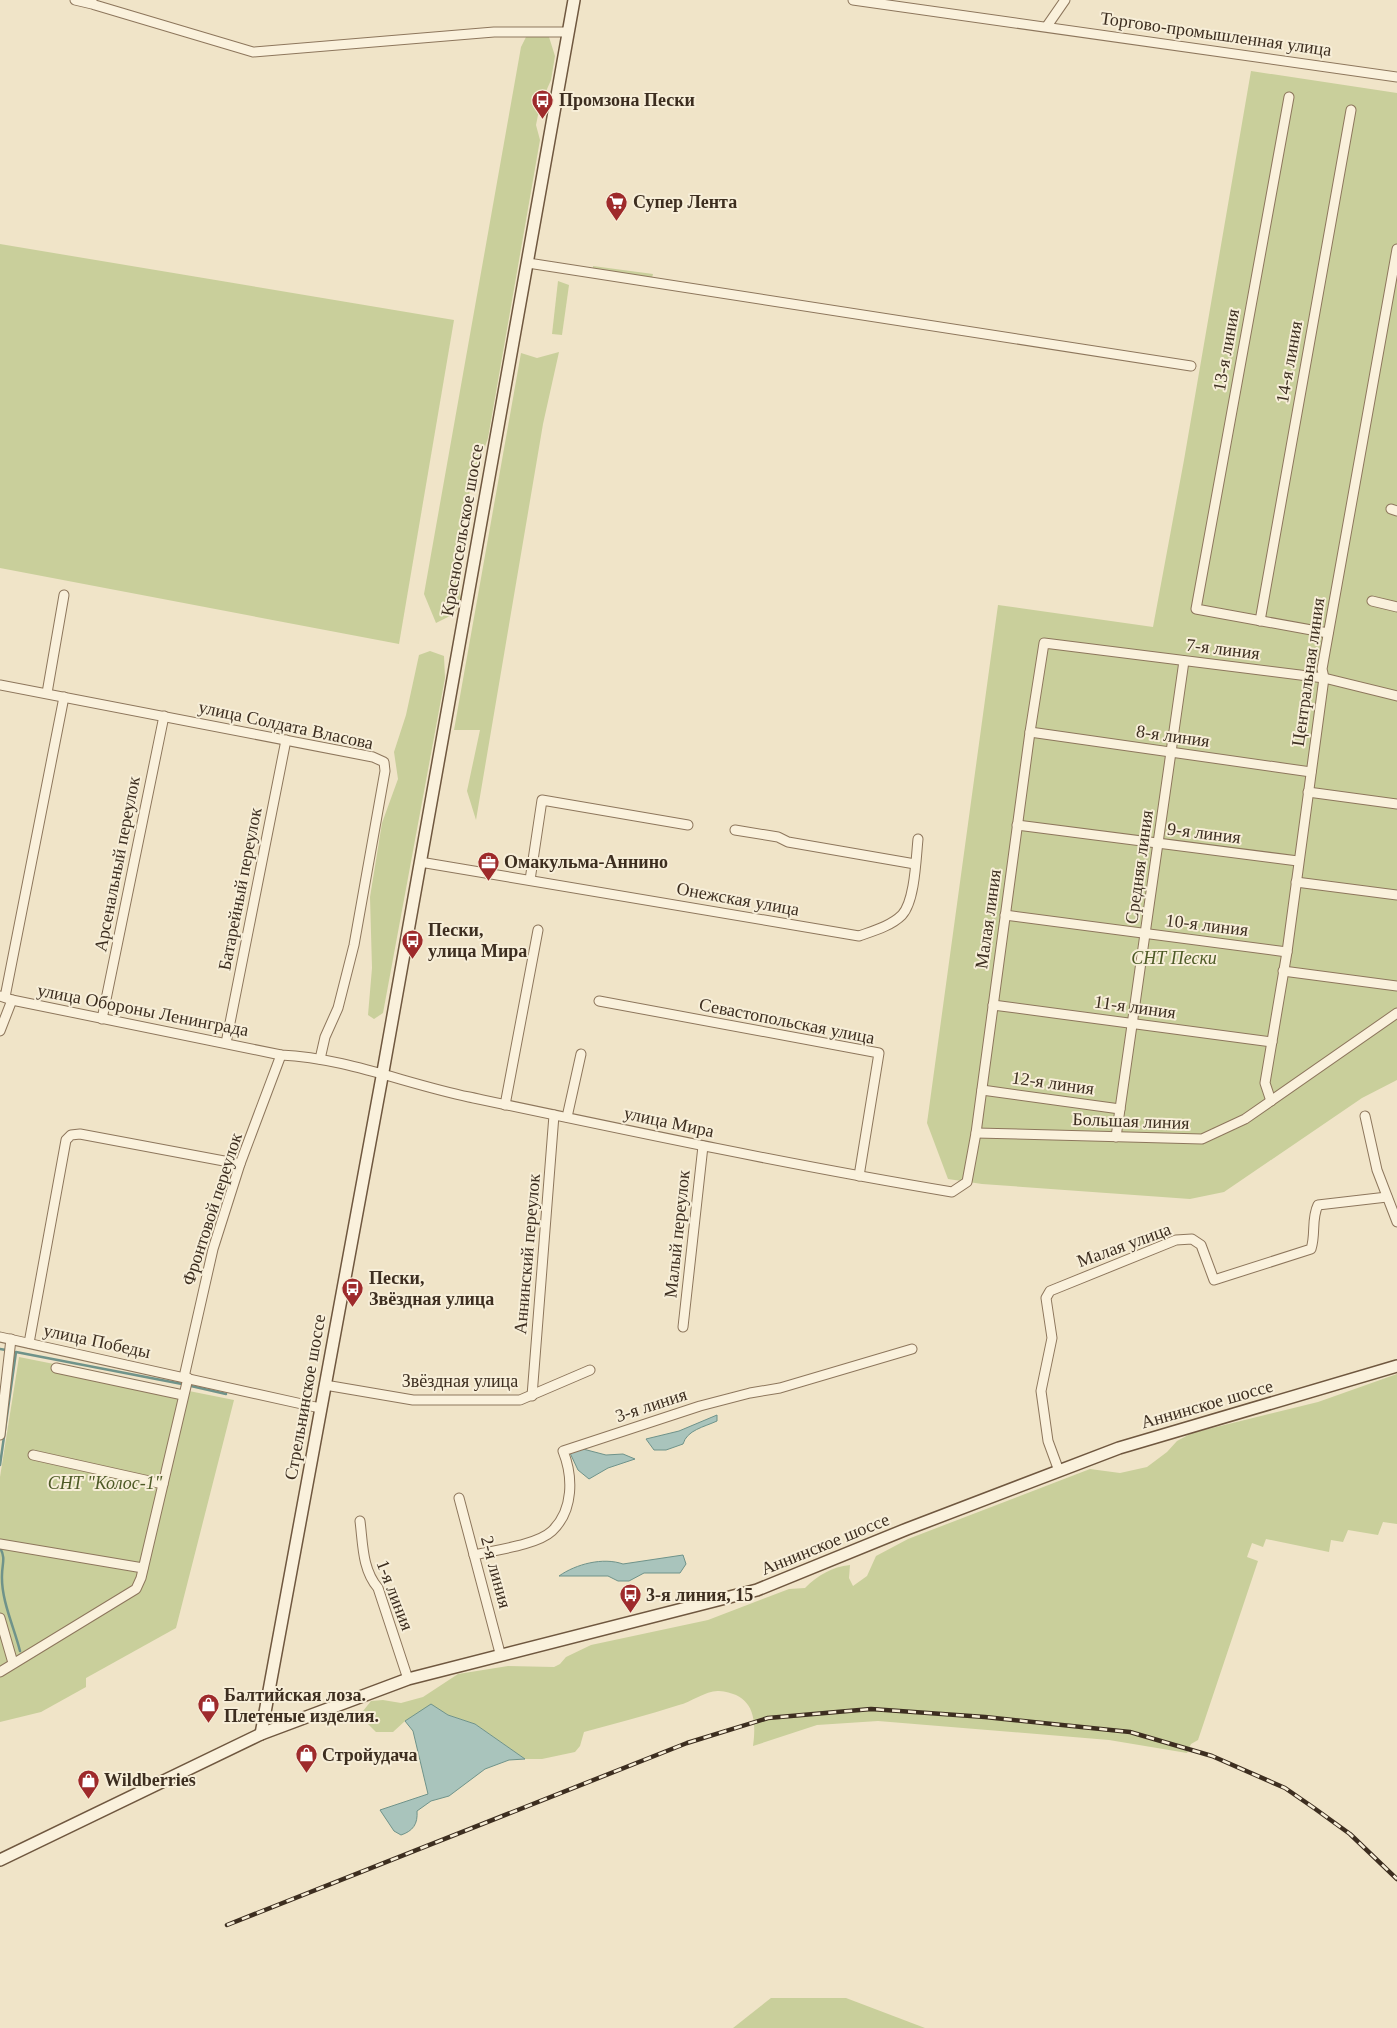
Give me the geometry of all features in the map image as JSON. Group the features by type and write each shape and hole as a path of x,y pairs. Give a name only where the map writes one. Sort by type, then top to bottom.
{"main road":[{"name":"Красносельское шоссе","path":"383,1070 574,0"},
{"name":"Стрельнинское шоссе","path":"261,1734 383,1070"},
{"name":"Аннинское шоссе","path":"0,1860 261,1734 408,1679 500,1653 757,1590 1118,1448 1397,1366"}],"street":[{"path":"75,0 91,2 253,52 494,32 568,32"},
{"name":"Торгово-промышленная улица","path":"853,0 1397,77"},
{"path":"1047,26 1065,0"},
{"name":"13-я линия","path":"1260,621 1196,609 1289,97"},
{"name":"14-я линия","path":"1260,621 1350,110"},
{"name":"Центральная линия","path":"1271,1101 1265,1083 1296,882 1324,678 1322,669 1397,248"},
{"path":"528,263 1191,366"},
{"path":"47,693 64,595"},
{"path":"1372,601 1397,607"},
{"path":"1260,621 1328,634"},
{"name":"7-я линия","path":"1044,643 1324,678 1397,696"},
{"name":"Малая линия","path":"952,1192 967,1182 976,1133 1017,825 1044,643"},
{"name":"Средняя линия","path":"1116,1137 1184,661"},
{"name":"улица Солдата Власова","path":"0,685 373,757 384,762 385,771 354,945 338,1008 325,1037 320,1060"},
{"path":"0,1031 64,697"},
{"name":"Арсенальный переулок","path":"102,1019 164,716"},
{"name":"8-я линия","path":"1030,732 1311,772"},
{"name":"Батарейный переулок","path":"226,1043 286,740"},
{"path":"1308,792 1397,804"},
{"path":"530,880 542,800 688,825"},
{"name":"9-я линия","path":"1017,825 1298,861"},
{"path":"735,830 778,837 788,842 915,864"},
{"name":"Онежская улица","path":"420,862 860,936 880,929 902,915 909,901 918,839"},
{"path":"1296,882 1397,895"},
{"name":"10-я линия","path":"1005,915 1286,952"},
{"path":"505,1105 538,930"},
{"path":"1283,971 1397,986"},
{"name":"улица Обороны Ленинграда","path":"6,997 102,1019 281,1055 320,1060"},
{"name":"Севастопольская улица","path":"599,1001 879,1053 859,1176"},
{"name":"11-я линия","path":"993,1005 1272,1042"},
{"name":"Большая линия","path":"976,1133 1202,1139 1245,1119 1397,1013"},
{"path":"567,1117 581,1054"},
{"name":"Фронтовой переулок","path":"0,1672 136,1589 143,1568 184,1395 186,1377 213,1249 240,1164 281,1055"},
{"name":"улица Мира","path":"320,1060 383,1070 462,1096 505,1105 703,1146 952,1192"},
{"name":"12-я линия","path":"982,1090 1120,1109"},
{"name":"Аннинский переулок","path":"532,1396 554,1115"},
{"path":"1365,1116 1377,1170 1397,1222"},
{"path":"29,1343 64,1149 66,1140 71,1134 115,1140 240,1164"},
{"name":"Малый переулок","path":"683,1326 703,1146"},
{"name":"Малая улица","path":"1059,1471 1048,1442 1042,1391 1052,1338 1046,1298 1050,1290 1176,1240 1192,1239 1201,1245 1214,1280 1311,1249 1314,1242 1314,1213 1318,1205 1387,1197"},
{"name":"улица Победы","path":"0,1337 320,1408"},
{"path":"0,1435 4,1358 11,1339"},
{"name":"3-я линия","path":"474,1555 534,1541 552,1531 569,1499 571,1481 563,1450 700,1406 750,1393 780,1388 912,1349"},
{"path":"56,1368 184,1395"},
{"name":"Звёздная улица","path":"325,1385 413,1400 520,1400 590,1370"},
{"path":"33,1455 163,1484"},
{"name":"2-я линия","path":"459,1498 500,1653"},
{"name":"1-я линия","path":"360,1520 364,1558 370,1578 378,1588 408,1679"},
{"path":"0,1544 143,1568"},
{"path":"0,1618 12,1663"}],"green space":[{"path":"526,37 549,37 555,56 551,80 540,105 536,125 540,140 488,438 470,491 460,530 456,569 461,599 454,614 436,623 424,594 521,47"},
{"name":"СНТ Пески","path":"1251,71 1397,93 1397,1080 1362,1098 1224,1192 1190,1199 982,1184 948,1179 927,1123 998,605 1153,627 1184,460"},
{"path":"0,244 454,320 399,644 0,568"},
{"path":"593,266 653,274 652,278 593,270"},
{"path":"558,281 569,285 562,335 552,334"},
{"path":"559,352 543,424 476,820 467,791 480,730 454,730 521,353 537,358"},
{"path":"430,651 444,656 445,678 383,1013 374,1019 368,1015 372,968 370,897 382,823 398,779 394,752 406,715 419,655"},
{"name":"СНТ \"Колос-1\"","path":"19,1357 234,1400 176,1628 86,1678 86,1687 41,1712 0,1722 0,1477"},
{"path":"1397,1374 1397,1524 1383,1522 1378,1535 1348,1530 1343,1542 1331,1540 1329,1552 1266,1539 1263,1547 1252,1543 1247,1557 1258,1561 1198,1740 1191,1744 1187,1753 1109,1740 878,1721 817,1725 753,1746 753,1717 746,1702 730,1693 714,1691 667,1709 584,1732 580,1746 575,1752 542,1759 525,1759 475,1724 448,1715 431,1705 405,1721 393,1732 376,1732 367,1723 363,1711 371,1701 383,1700 401,1703 423,1697 458,1674 508,1666 554,1667 560,1664 566,1657 591,1645 708,1620 789,1589 805,1588 815,1579 837,1568 850,1565 849,1578 853,1586 867,1576 876,1556 908,1539 1090,1469 1120,1473 1147,1467 1167,1452 1177,1441 1192,1433 1318,1402"},
{"path":"771,1998 846,1998 925,2028 733,2028"}],"water":[{"path":"717,1415 717,1421 692,1432 683,1444 666,1450 654,1450 646,1439 679,1431"},
{"path":"583,1449 606,1455 623,1454 635,1459 608,1468 589,1479 578,1470 570,1453"},
{"path":"683,1555 686,1564 680,1573 644,1573 629,1581 618,1581 608,1576 559,1576 573,1568 590,1563 607,1561 623,1564"},
{"path":"431,1704 448,1715 475,1724 525,1759 509,1760 485,1769 449,1796 431,1801 417,1811 417,1820 412,1829 401,1835 394,1831 380,1810 428,1794 413,1731 405,1721"}],"waterway":[{"path":"0,1349 6,1350"},
{"path":"0,1465 16,1352 182,1384"},
{"path":"191,1386 226,1394"},
{"path":"0,1548 3,1558 2,1584 8,1613 20,1651"}],"railway":[{"path":"227,1925 687,1743 768,1718 871,1709 985,1717 1130,1732 1212,1756 1285,1788 1350,1834 1397,1879"}],"place":[{"name":"Промзона Пески","path":"543,119"},
{"name":"Супер Лента","path":"617,221"},
{"name":"Омакульма-Аннино","path":"488,881"},
{"name":"Пески, улица Мира","path":"412,959"},
{"name":"Пески, Звёздная улица","path":"353,1307"},
{"name":"3-я линия, 15","path":"630,1614"},
{"name":"Балтийская лоза. Плетеные изделия.","path":"208,1724"},
{"name":"Стройудача","path":"306,1774"},
{"name":"Wildberries","path":"88,1799"}]}
